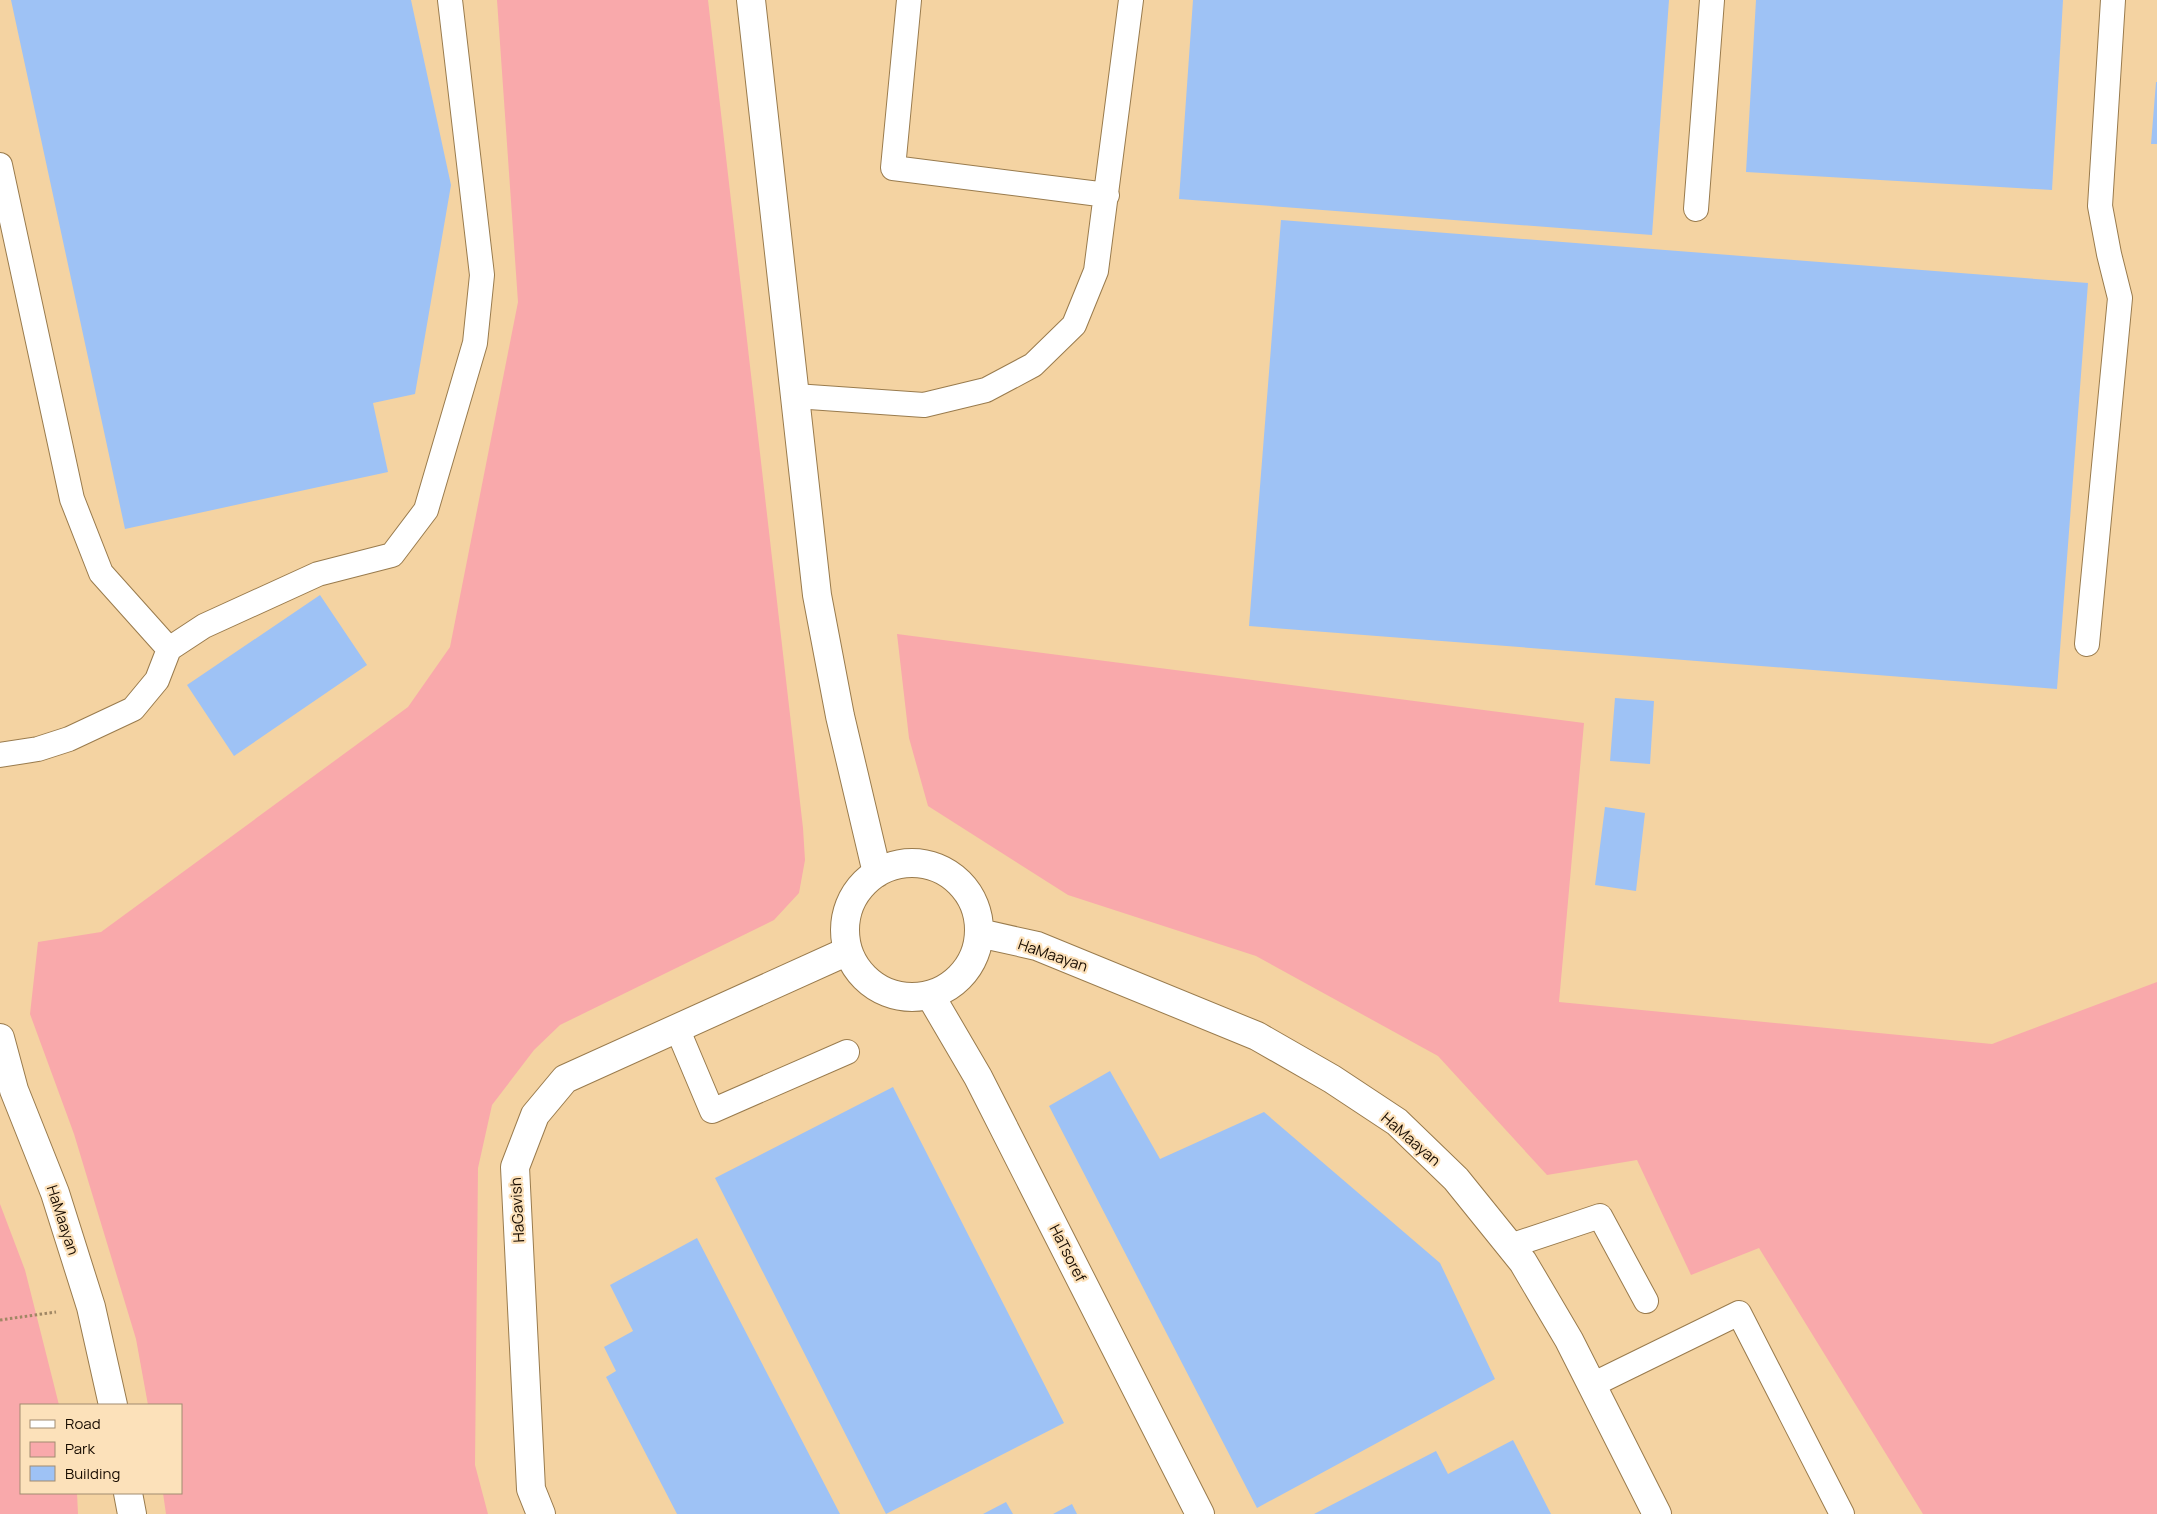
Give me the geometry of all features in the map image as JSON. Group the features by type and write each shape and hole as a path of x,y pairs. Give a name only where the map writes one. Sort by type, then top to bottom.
{"street":[{"path":"751,0 817,594 840,716 877,873"},
{"path":"916,862 936,867 955,878 969,893 977,912 979,933 974,954 964,972 949,986 930,995 910,997 890,993 872,984 858,969 848,951 845,929 849,907 860,888 877,873 896,864 916,862"},
{"name":"HaMaayan","path":"979,933 1037,946 1257,1036 1332,1079 1397,1122 1456,1179 1523,1262 1569,1340 1657,1514"},
{"name":"HaGavish","path":"541,1514 531,1488 515,1167 535,1115 565,1079 848,951"},
{"name":"HaTsoref","path":"930,995 978,1077 1200,1514"},
{"name":"HaMaayan","path":"0,1038 14,1090 55,1193 91,1308 113,1404"},
{"path":"128,1494 132,1514"}],"lane":[{"path":"0,755 38,749 61,742 133,709 157,680 169,649 204,626 318,574 392,555 426,510 475,343 482,275 450,0"},
{"path":"909,0 893,168 1106,195"},
{"path":"795,396 924,405 986,390 1033,365 1074,325 1096,271 1132,0"},
{"path":"1696,209 1712,0"},
{"path":"2087,644 2120,298 2100,206 2113,0"},
{"path":"0,165 72,499 101,573 169,649"},
{"path":"677,1028 712,1111 847,1052"},
{"path":"1510,1246 1600,1216 1646,1301"},
{"path":"1592,1385 1739,1313 1842,1514"}],"path":[{"path":"0,1320 91,1308"}],"green space":[{"path":"497,0 708,0 803,828 805,860 799,893 774,920 560,1025 534,1050 492,1105 478,1168 475,1465 488,1514 166,1514 163,1494 182,1494 182,1404 148,1404 136,1339 74,1134 30,1014 38,942 101,932 408,707 450,647 518,302"},
{"path":"897,634 1584,723 1559,1002 1992,1044 2157,982 2157,1514 1923,1514 1759,1248 1691,1275 1637,1160 1547,1175 1438,1056 1256,956 1068,895 928,806 909,738"},
{"path":"0,1204 25,1270 59,1404 20,1404 20,1494 77,1494 78,1514 0,1514"}],"building":[{"path":"11,0 411,0 451,185 415,394 373,403 388,472 125,529"},
{"path":"1193,0 1669,0 1652,235 1179,199"},
{"path":"1756,0 2063,0 2052,190 1746,172"},
{"path":"2156,82 2157,144 2151,144"},
{"path":"1281,220 2088,283 2057,689 1249,626"},
{"path":"320,595 367,665 234,756 187,685"},
{"path":"1615,698 1654,701 1650,764 1610,761"},
{"path":"1605,807 1645,813 1636,891 1595,885"},
{"path":"1110,1071 1160,1159 1264,1112 1440,1263 1495,1379 1257,1508 1049,1106"},
{"path":"893,1087 1064,1423 886,1514 715,1178"},
{"path":"697,1238 840,1514 677,1514 606,1377 616,1371 604,1347 633,1331 610,1285"},
{"path":"1513,1440 1551,1514 1314,1514 1436,1451 1448,1474"},
{"path":"1006,1502 1013,1514 983,1514"},
{"path":"1072,1504 1077,1514 1053,1514"}]}
